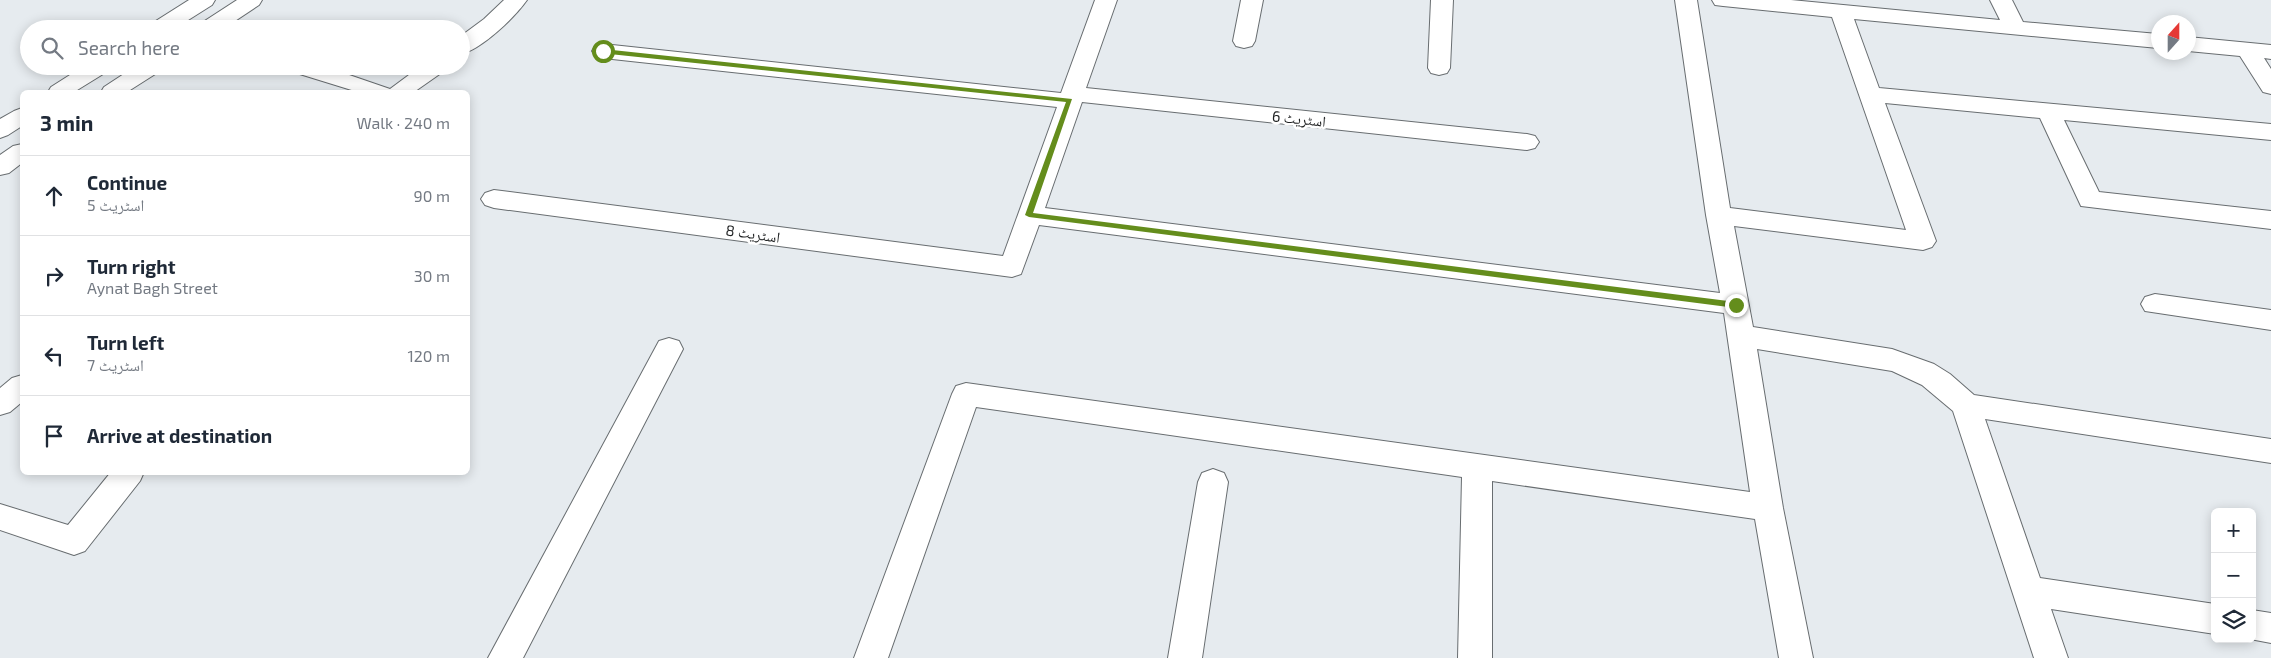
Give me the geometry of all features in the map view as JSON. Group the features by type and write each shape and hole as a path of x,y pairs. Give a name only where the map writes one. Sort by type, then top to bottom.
{"street":[{"path":"173,20 204,0"},
{"path":"221,20 251,0"},
{"path":"470,40 492,24 516,0"},
{"path":"1106,0 1029,215 1736,305"},
{"path":"1244,41 1252,0"},
{"path":"1439,68 1442,0"},
{"path":"1686,0 1718,215 1742,336 1768,508 1796,658"},
{"path":"1723,0 2151,40"},
{"path":"2001,0 2015,27"},
{"path":"1718,215 1923,241 1840,10"},
{"path":"2196,45 2271,52"},
{"path":"2247,50 2271,87"},
{"name":"اسٹریٹ 6","path":"603,51 1527,142"},
{"path":"62,90 86,75"},
{"path":"115,90 138,75"},
{"path":"327,75 375,90"},
{"path":"403,90 424,75"},
{"path":"434,90 447,77 446,75"},
{"path":"1870,94 2271,132"},
{"path":"2049,112 2090,200 2271,220"},
{"path":"0,130 20,117"},
{"path":"0,167 20,153"},
{"name":"اسٹریٹ 8","path":"494,199 1012,267 1029,215"},
{"path":"2154,304 2271,320"},
{"path":"1742,336 1892,360 1916,367 1937,378 1966,405 2051,658"},
{"path":"505,658 669,349"},
{"path":"0,404 20,388"},
{"path":"871,658 966,394 1768,508"},
{"path":"1966,405 2271,451"},
{"path":"1475,658 1477,467"},
{"path":"0,517 74,541 127,475"},
{"path":"1184,658 1213,482"},
{"path":"2028,590 2211,618"},
{"path":"2256,626 2271,628"}],"route":[{"path":"603,51 1070,101 1029,215 1736,305"}]}
